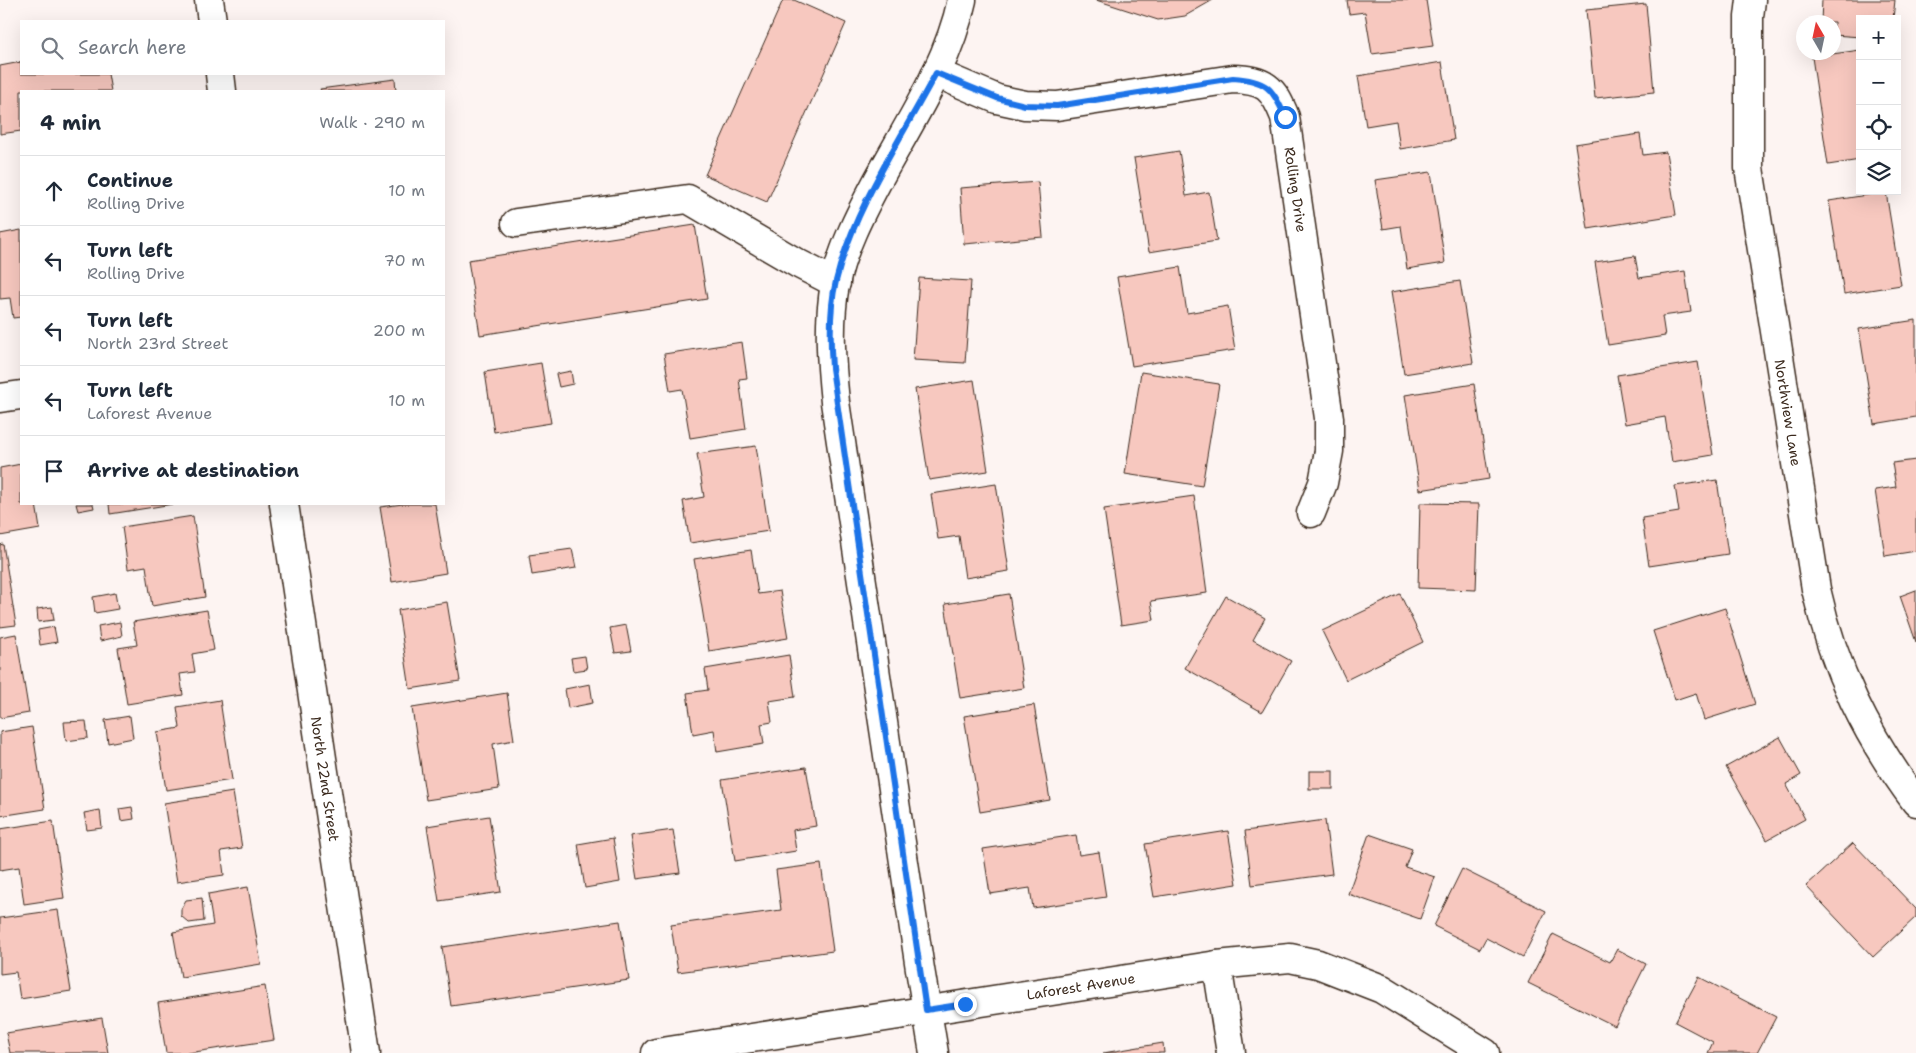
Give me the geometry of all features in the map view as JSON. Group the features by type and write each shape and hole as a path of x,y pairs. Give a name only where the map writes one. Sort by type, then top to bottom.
{"street":[{"path":"209,0 212,20"},
{"path":"934,1053 835,402 830,341 836,283 843,255 866,201 936,73 955,26 962,0"},
{"name":"Northview Lane","path":"1751,0 1749,17 1749,168 1816,589 1825,627 1846,688 1883,754 1916,802"},
{"name":"Rolling Drive","path":"936,73 997,98 1025,105 1057,106 1233,78 1251,80 1266,86 1278,98 1285,117 1329,418 1329,451 1323,483 1311,513"},
{"path":"220,75 222,90"},
{"path":"516,223 688,199 797,263 836,283"},
{"path":"0,398 20,395"},
{"name":"North 22nd Street","path":"284,505 366,1053"},
{"name":"Laforest Avenue","path":"656,1053 1217,964 1290,958 1318,964 1382,989 1485,1053"},
{"path":"1217,964 1231,1053"}],"building":[{"path":"783,0 794,0 846,23 767,202 705,175"},
{"path":"1096,0 1213,0 1185,16 1158,20"},
{"path":"1347,0 1426,0 1433,46 1372,54 1365,12 1349,14"},
{"path":"1822,0 1895,0 1893,15 1856,15 1856,37 1841,36 1841,15 1821,15"},
{"path":"1646,4 1654,92 1595,98 1586,10"},
{"path":"1856,51 1856,161 1828,165 1812,60 1841,60 1841,53"},
{"path":"20,62 20,75 108,75 111,90 20,90 20,131 0,134 0,66"},
{"path":"1442,62 1454,140 1400,149 1396,121 1366,126 1358,76"},
{"path":"395,79 396,90 320,90"},
{"path":"1640,134 1643,155 1666,152 1676,215 1588,229 1575,144"},
{"path":"1179,151 1186,196 1209,192 1217,241 1149,252 1134,158"},
{"path":"1431,172 1445,263 1407,269 1401,226 1383,229 1375,180"},
{"path":"1038,182 1043,237 964,244 960,188"},
{"path":"1867,195 1886,195 1901,285 1844,294 1829,201"},
{"path":"695,225 707,299 480,335 468,260"},
{"path":"20,230 20,317 13,318 10,298 0,299 0,234"},
{"path":"1635,256 1639,278 1685,271 1691,312 1662,316 1665,336 1608,345 1595,262"},
{"path":"1180,267 1187,313 1228,306 1235,350 1132,366 1117,277"},
{"path":"919,278 971,281 965,363 913,360"},
{"path":"1460,281 1473,363 1404,374 1391,292"},
{"path":"1916,320 1916,417 1874,424 1859,329"},
{"path":"742,342 747,378 739,379 746,429 690,438 682,389 670,391 664,354"},
{"path":"1698,362 1713,455 1672,462 1665,417 1625,424 1617,375"},
{"path":"541,363 551,423 494,432 485,372"},
{"path":"571,371 573,384 559,387 556,374"},
{"path":"1141,372 1219,384 1202,486 1125,474"},
{"path":"974,380 988,471 929,480 915,389"},
{"path":"1474,384 1489,479 1420,490 1405,395"},
{"path":"756,446 769,531 690,543 683,501 704,497 697,454"},
{"path":"1916,460 1916,551 1885,556 1875,490 1896,487 1892,463"},
{"path":"20,464 20,505 36,505 40,529 0,536 0,468"},
{"path":"1717,480 1728,554 1649,566 1642,518 1679,512 1675,486"},
{"path":"996,484 1009,571 965,578 959,536 938,539 931,494"},
{"path":"1194,496 1207,593 1151,601 1154,620 1121,625 1104,509"},
{"path":"1420,503 1479,504 1476,590 1418,588"},
{"path":"76,505 93,505 94,508 78,511"},
{"path":"109,505 167,505 110,514"},
{"path":"435,505 446,573 392,582 380,507"},
{"path":"193,516 205,597 152,606 146,566 128,569 122,527"},
{"path":"3,544 16,625 0,627 0,545"},
{"path":"572,549 576,568 532,575 529,555"},
{"path":"751,550 758,594 780,591 788,638 709,651 694,559"},
{"path":"1916,590 1916,642 1900,596"},
{"path":"115,593 118,609 95,613 93,597"},
{"path":"1009,594 1024,688 960,698 945,604"},
{"path":"1400,594 1423,642 1346,680 1322,631"},
{"path":"1226,596 1265,618 1253,640 1291,661 1262,712 1185,668"},
{"path":"447,602 460,681 410,689 398,610"},
{"path":"52,607 54,620 38,622 37,609"},
{"path":"1725,608 1755,704 1704,720 1696,693 1675,700 1653,631"},
{"path":"207,610 214,650 192,654 195,672 180,674 183,695 127,704 118,648 137,645 133,622"},
{"path":"120,622 122,636 100,641 98,626"},
{"path":"626,625 631,651 615,653 610,628"},
{"path":"54,627 57,642 40,645 38,630"},
{"path":"16,634 29,713 0,718 0,637"},
{"path":"789,655 795,697 769,701 772,722 761,724 764,744 717,752 714,730 693,734 687,693 708,690 705,669"},
{"path":"585,656 587,669 573,671 571,658"},
{"path":"590,684 593,703 568,708 565,689"},
{"path":"507,693 514,740 493,744 499,789 426,800 412,708"},
{"path":"220,700 232,780 166,790 157,732 180,728 177,707"},
{"path":"1034,705 1050,800 980,812 964,716"},
{"path":"130,716 133,738 108,743 105,720"},
{"path":"86,721 88,738 66,741 64,722"},
{"path":"32,727 45,809 0,816 0,732"},
{"path":"1780,737 1801,775 1786,784 1805,819 1767,840 1726,767"},
{"path":"806,767 816,826 793,830 796,851 735,861 722,780"},
{"path":"1309,771 1333,771 1333,789 1309,789"},
{"path":"233,792 242,848 221,851 224,875 177,882 164,803"},
{"path":"132,807 134,819 121,821 119,809"},
{"path":"100,810 102,828 87,830 84,813"},
{"path":"489,816 501,892 439,901 427,826"},
{"path":"1325,820 1332,874 1252,885 1245,831"},
{"path":"53,821 64,898 24,904 19,867 0,870 0,829"},
{"path":"673,830 680,873 637,879 630,836"},
{"path":"1228,831 1237,884 1154,897 1145,844"},
{"path":"1369,834 1412,849 1405,867 1435,877 1420,919 1348,894"},
{"path":"1076,835 1079,855 1099,852 1106,897 1033,908 1030,888 990,894 983,849"},
{"path":"613,838 620,882 585,888 578,844"},
{"path":"1853,843 1916,909 1916,917 1873,957 1806,886"},
{"path":"821,864 833,951 678,972 671,925 781,910 776,870"},
{"path":"1462,869 1546,911 1523,957 1486,938 1480,949 1434,926"},
{"path":"248,887 261,964 181,977 173,932 213,925 208,894"},
{"path":"202,898 204,921 189,923 181,916 181,909 186,900"},
{"path":"58,910 71,991 20,999 16,972 0,974 0,918"},
{"path":"620,921 629,980 451,1006 442,947"},
{"path":"1553,934 1610,962 1617,949 1646,964 1615,1026 1528,983"},
{"path":"1699,977 1776,1017 1757,1053 1708,1053 1713,1042 1675,1022"},
{"path":"265,986 274,1040 188,1053 166,1053 158,1003"},
{"path":"102,1018 108,1053 10,1053 6,1033"},
{"path":"1163,1043 1164,1053 1103,1053"}],"route":[{"path":"965,1004 926,1010 835,402 830,341 836,283 843,255 866,201 936,73 997,98 1025,105 1057,106 1233,78 1251,80 1266,86 1278,98 1285,117"}]}
